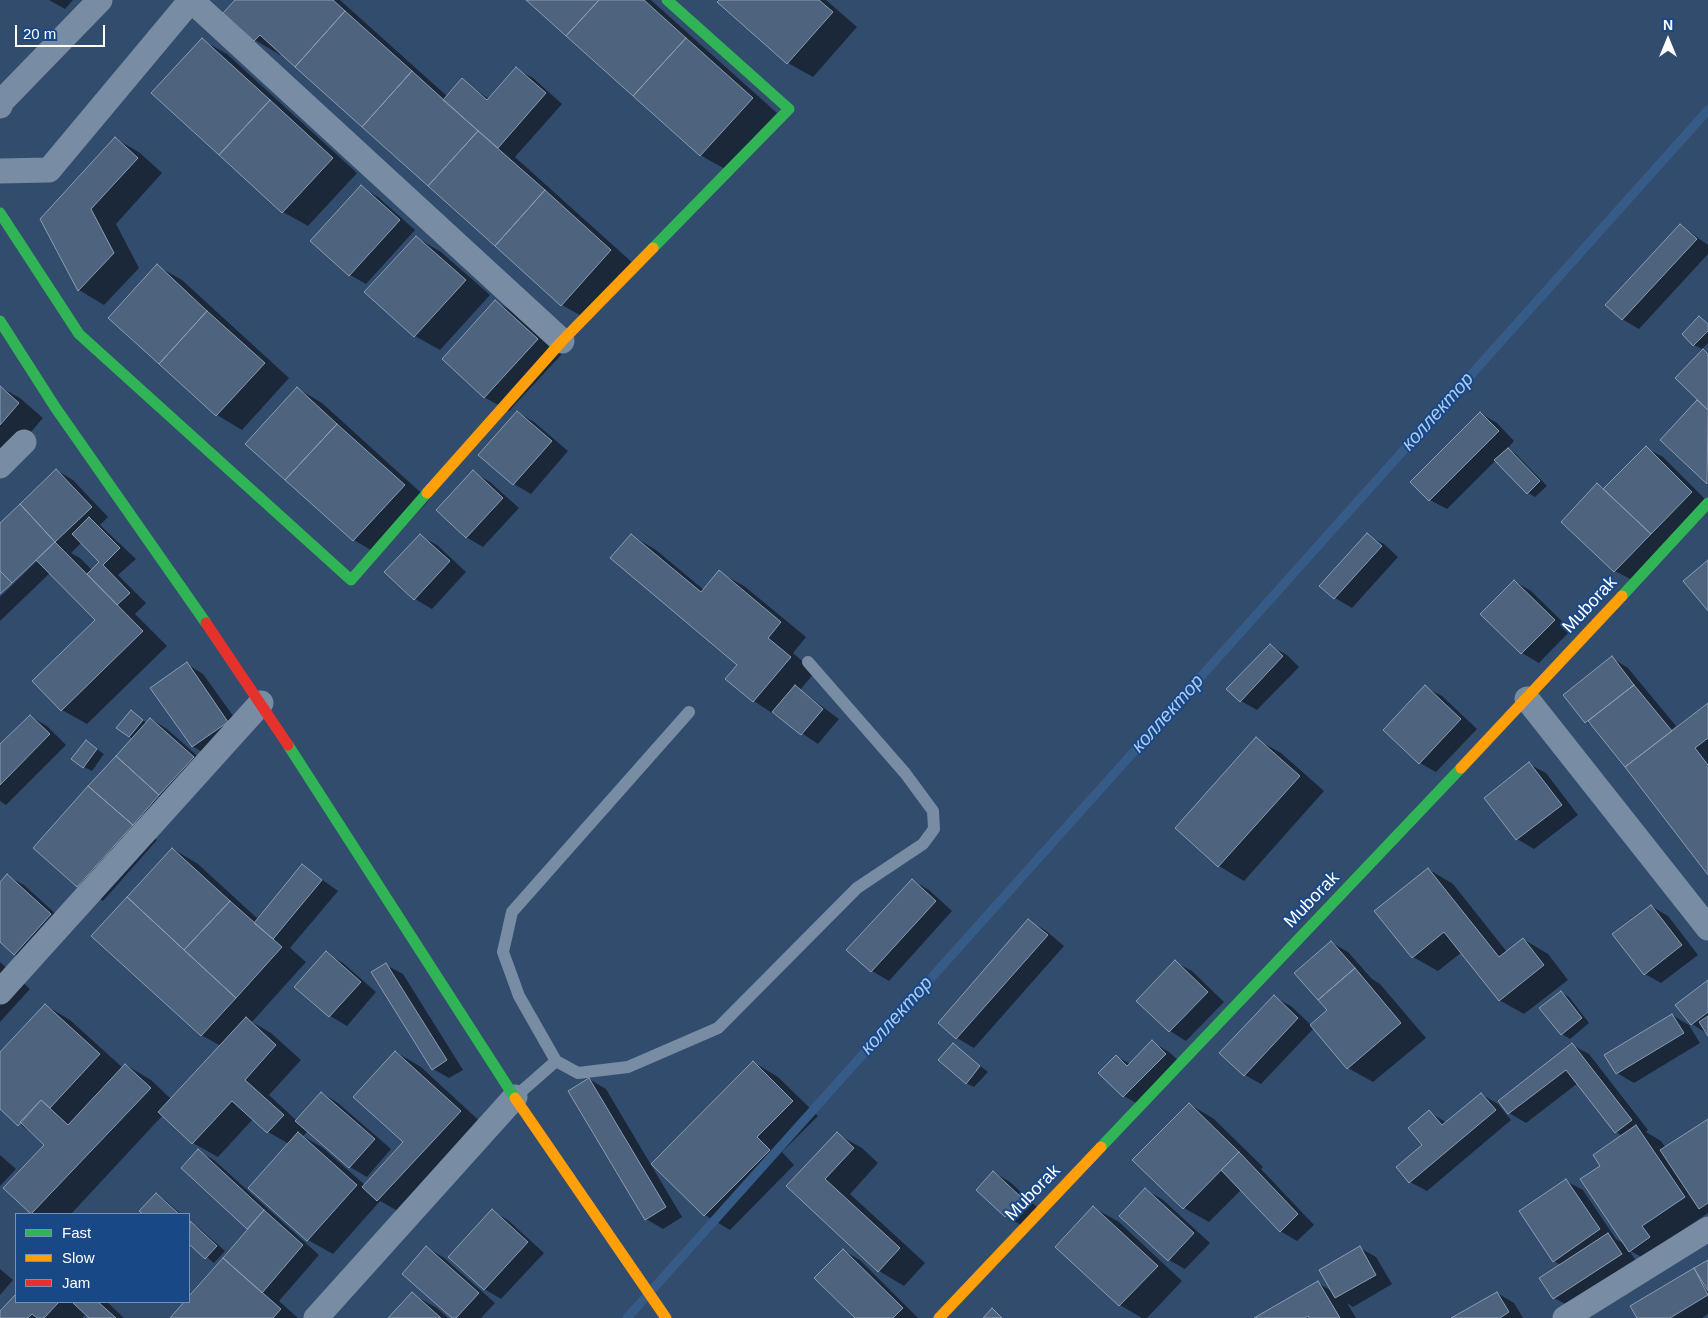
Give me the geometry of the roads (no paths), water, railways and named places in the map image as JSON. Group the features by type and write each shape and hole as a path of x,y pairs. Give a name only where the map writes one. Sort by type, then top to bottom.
{"street":[{"path":"0,106 2,101 100,0"},
{"path":"0,171 48,170 191,0 562,340"},
{"path":"0,213 79,334 351,580 562,340 789,109 667,0"},
{"path":"0,321 55,407 261,703 515,1097 666,1318"},
{"path":"0,466 24,442"},
{"name":"Muborak","path":"939,1318 1528,699 1708,502"},
{"path":"1528,699 1708,928"},
{"path":"0,992 261,703"},
{"path":"316,1318 515,1097"},
{"path":"1565,1318 1708,1229"}],"lane":[{"path":"689,712 512,912 503,952 519,996 556,1061 578,1073 628,1067 718,1028 857,888 923,844 934,830 934,811 928,803 905,773 808,662"},
{"path":"515,1097 556,1061"}],"waterway":[{"name":"коллектор","path":"627,1318 1708,110"}]}
